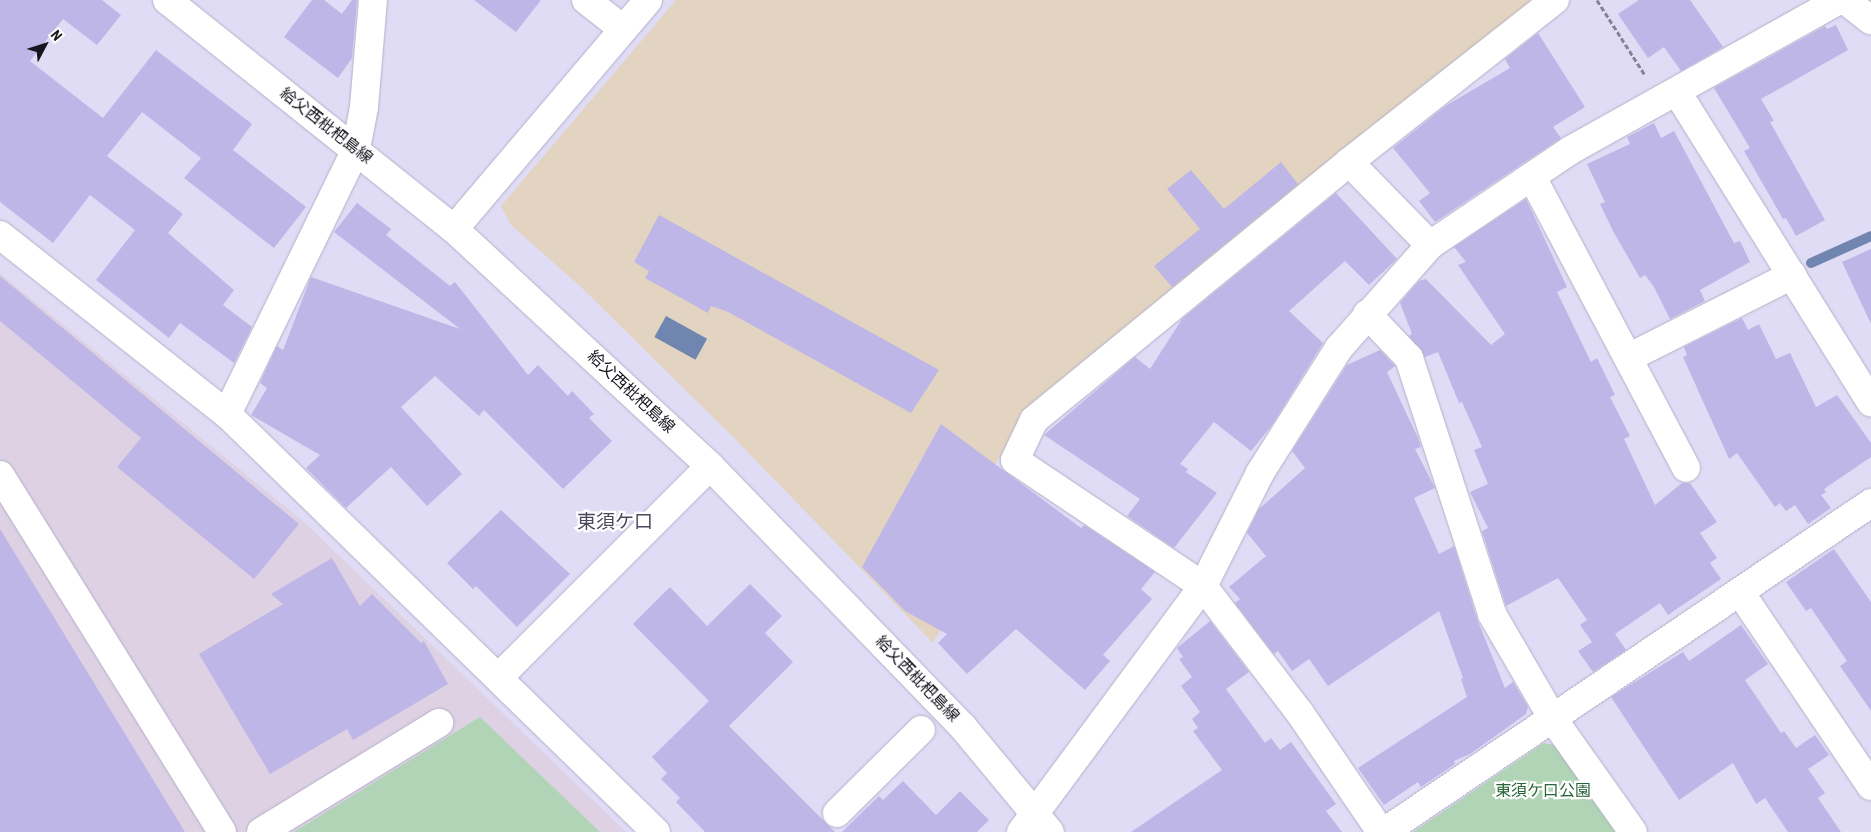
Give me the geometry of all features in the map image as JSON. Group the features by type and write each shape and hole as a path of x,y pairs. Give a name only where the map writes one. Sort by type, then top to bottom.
{"street":[{"name":"給父西枇杷島線","path":"166,0 356,149 454,229 710,466 963,727 1027,821 1050,832"},
{"path":"227,414 356,149 364,107 373,0"},
{"path":"586,0 623,29"},
{"path":"454,229 648,0"},
{"path":"1555,0 1349,162 1034,420 1015,460 1203,586 1299,712 1383,832 1871,503"},
{"path":"1027,821 1203,586 1260,473 1339,348 1367,314 1430,245 1571,150 1839,0"},
{"path":"1845,0 1871,20"},
{"path":"1669,96 1792,275 1867,389"},
{"path":"1349,162 1430,245"},
{"path":"1532,177 1686,468"},
{"path":"0,235 227,414 656,832"},
{"path":"1628,358 1792,275"},
{"path":"1367,314 1409,358 1492,614 1553,719 1633,832"},
{"path":"499,677 710,466"},
{"path":"0,475 222,832"},
{"path":"1740,592 1871,786"},
{"path":"261,832 439,723"},
{"path":"837,813 921,730"}],"path":[{"path":"1596,0 1669,96"}],"shaded area":[{"path":"676,0 1538,0 1025,414 953,536 985,554 933,643 735,439 581,287 511,225 501,206"},
{"path":"0,273 305,523 626,832 0,832"}],"green space":[{"path":"480,717 600,832 294,832"},
{"name":"東須ケ口公園","path":"1544,743 1560,746 1619,832 1413,832"}],"water":[{"path":"666,316 707,339 695,360 654,337"}],"building":[{"path":"0,0 102,0 121,15 97,45 63,19 30,61 103,118 156,50 252,124 233,150 306,207 274,248 184,178 201,158 142,112 107,156 183,214 168,233 234,290 223,305 252,327 234,363 180,323 169,338 96,280 135,230 90,195 53,243 0,202"},
{"path":"312,0 324,0 342,14 352,0 357,0 352,58 338,78 284,37"},
{"path":"474,0 541,0 516,32"},
{"path":"1639,0 1690,0 1723,47 1681,71 1664,47 1648,58 1618,14"},
{"path":"1836,25 1848,50 1761,99 1774,121 1770,122 1825,220 1796,236 1786,218 1783,219 1744,151 1750,148 1714,88 1825,26 1827,29"},
{"path":"1538,33 1585,107 1553,127 1561,138 1435,222 1419,201 1430,193 1393,148 1447,105 1510,68 1505,59"},
{"path":"1654,123 1661,138 1674,131 1734,243 1740,241 1750,262 1700,290 1705,301 1670,319 1654,287 1645,275 1640,278 1613,231 1600,204 1605,202 1587,164 1630,144 1627,137"},
{"path":"1281,162 1298,184 1172,287 1154,266 1200,229 1167,189 1191,170 1224,209"},
{"path":"1336,193 1397,259 1369,285 1345,261 1289,311 1323,343 1272,425 1251,451 1214,422 1180,464 1188,469 1186,472 1217,493 1174,548 1127,516 1140,499 1044,435 1135,357 1150,369 1182,319"},
{"path":"1526,199 1567,287 1557,292 1591,362 1597,358 1615,395 1610,397 1630,436 1624,439 1655,505 1682,483 1690,483 1717,522 1700,533 1717,558 1710,563 1721,579 1668,615 1660,603 1615,634 1626,650 1593,672 1578,651 1592,642 1580,625 1587,620 1558,578 1506,606 1482,531 1488,528 1470,492 1488,484 1474,450 1482,447 1462,402 1459,403 1438,352 1425,357 1409,336 1412,334 1400,303 1419,281 1426,279 1491,345 1505,334 1458,265 1466,262 1454,247"},
{"path":"357,203 391,229 386,235 450,286 455,282 528,375 538,365 568,396 572,391 594,414 589,418 612,441 563,489 484,410 479,416 435,376 401,407 462,474 427,506 391,467 346,508 306,468 320,455 251,415 267,388 260,383 277,346 283,350 311,277 460,329 334,232"},
{"path":"659,215 939,370 911,413 728,312 711,306 708,313 645,278 649,271 634,262"},
{"path":"1871,249 1871,324 1842,262"},
{"path":"0,276 299,524 254,579 117,467 141,438 0,321"},
{"path":"1742,318 1748,330 1759,324 1776,359 1790,353 1816,407 1837,395 1871,443 1871,457 1824,489 1826,492 1821,495 1831,508 1808,524 1795,505 1786,511 1780,503 1775,507 1737,453 1729,459 1683,357 1687,355 1684,347"},
{"path":"1380,350 1395,366 1387,372 1418,438 1421,447 1415,449 1435,488 1414,498 1439,554 1454,546 1477,619 1505,688 1513,682 1528,707 1526,714 1470,754 1454,761 1455,764 1421,787 1418,782 1384,805 1358,768 1467,697 1461,679 1463,678 1439,611 1328,686 1309,659 1292,671 1278,651 1274,654 1235,603 1240,599 1229,587 1266,556 1247,533 1259,509 1305,468 1292,451 1347,365"},
{"path":"941,424 1081,528 1084,525 1155,572 1141,589 1152,599 1103,655 1110,661 1085,690 1016,629 967,674 938,643 947,634 905,611 862,567"},
{"path":"501,510 570,574 517,627 476,586 473,589 447,563"},
{"path":"0,529 185,832 0,832"},
{"path":"1834,549 1871,602 1871,711 1840,666 1847,661 1811,608 1806,611 1786,582"},
{"path":"332,558 360,606 372,594 421,643 424,641 448,684 353,740 347,729 270,774 199,654 283,604 271,594"},
{"path":"750,584 782,616 765,633 793,662 729,726 835,832 705,832 676,802 680,798 661,779 667,773 652,757 709,701 633,624 670,587 707,626"},
{"path":"1210,621 1249,672 1226,689 1265,743 1271,738 1280,750 1291,742 1336,804 1326,811 1342,832 1131,832 1222,770 1193,731 1198,728 1192,719 1200,712 1181,686 1192,677 1179,659 1183,657 1177,648"},
{"path":"1741,625 1768,664 1745,680 1781,733 1784,731 1796,748 1815,735 1829,755 1808,769 1825,793 1818,798 1841,832 1788,832 1765,798 1756,804 1733,763 1679,800 1611,697 1683,652 1689,661"},
{"path":"903,781 936,815 960,791 989,820 977,832 842,832 879,796 883,800"}],"waterway":[{"path":"1811,263 1871,236"}],"district":[{"name":"東須ケ口","path":"615,522"}]}
